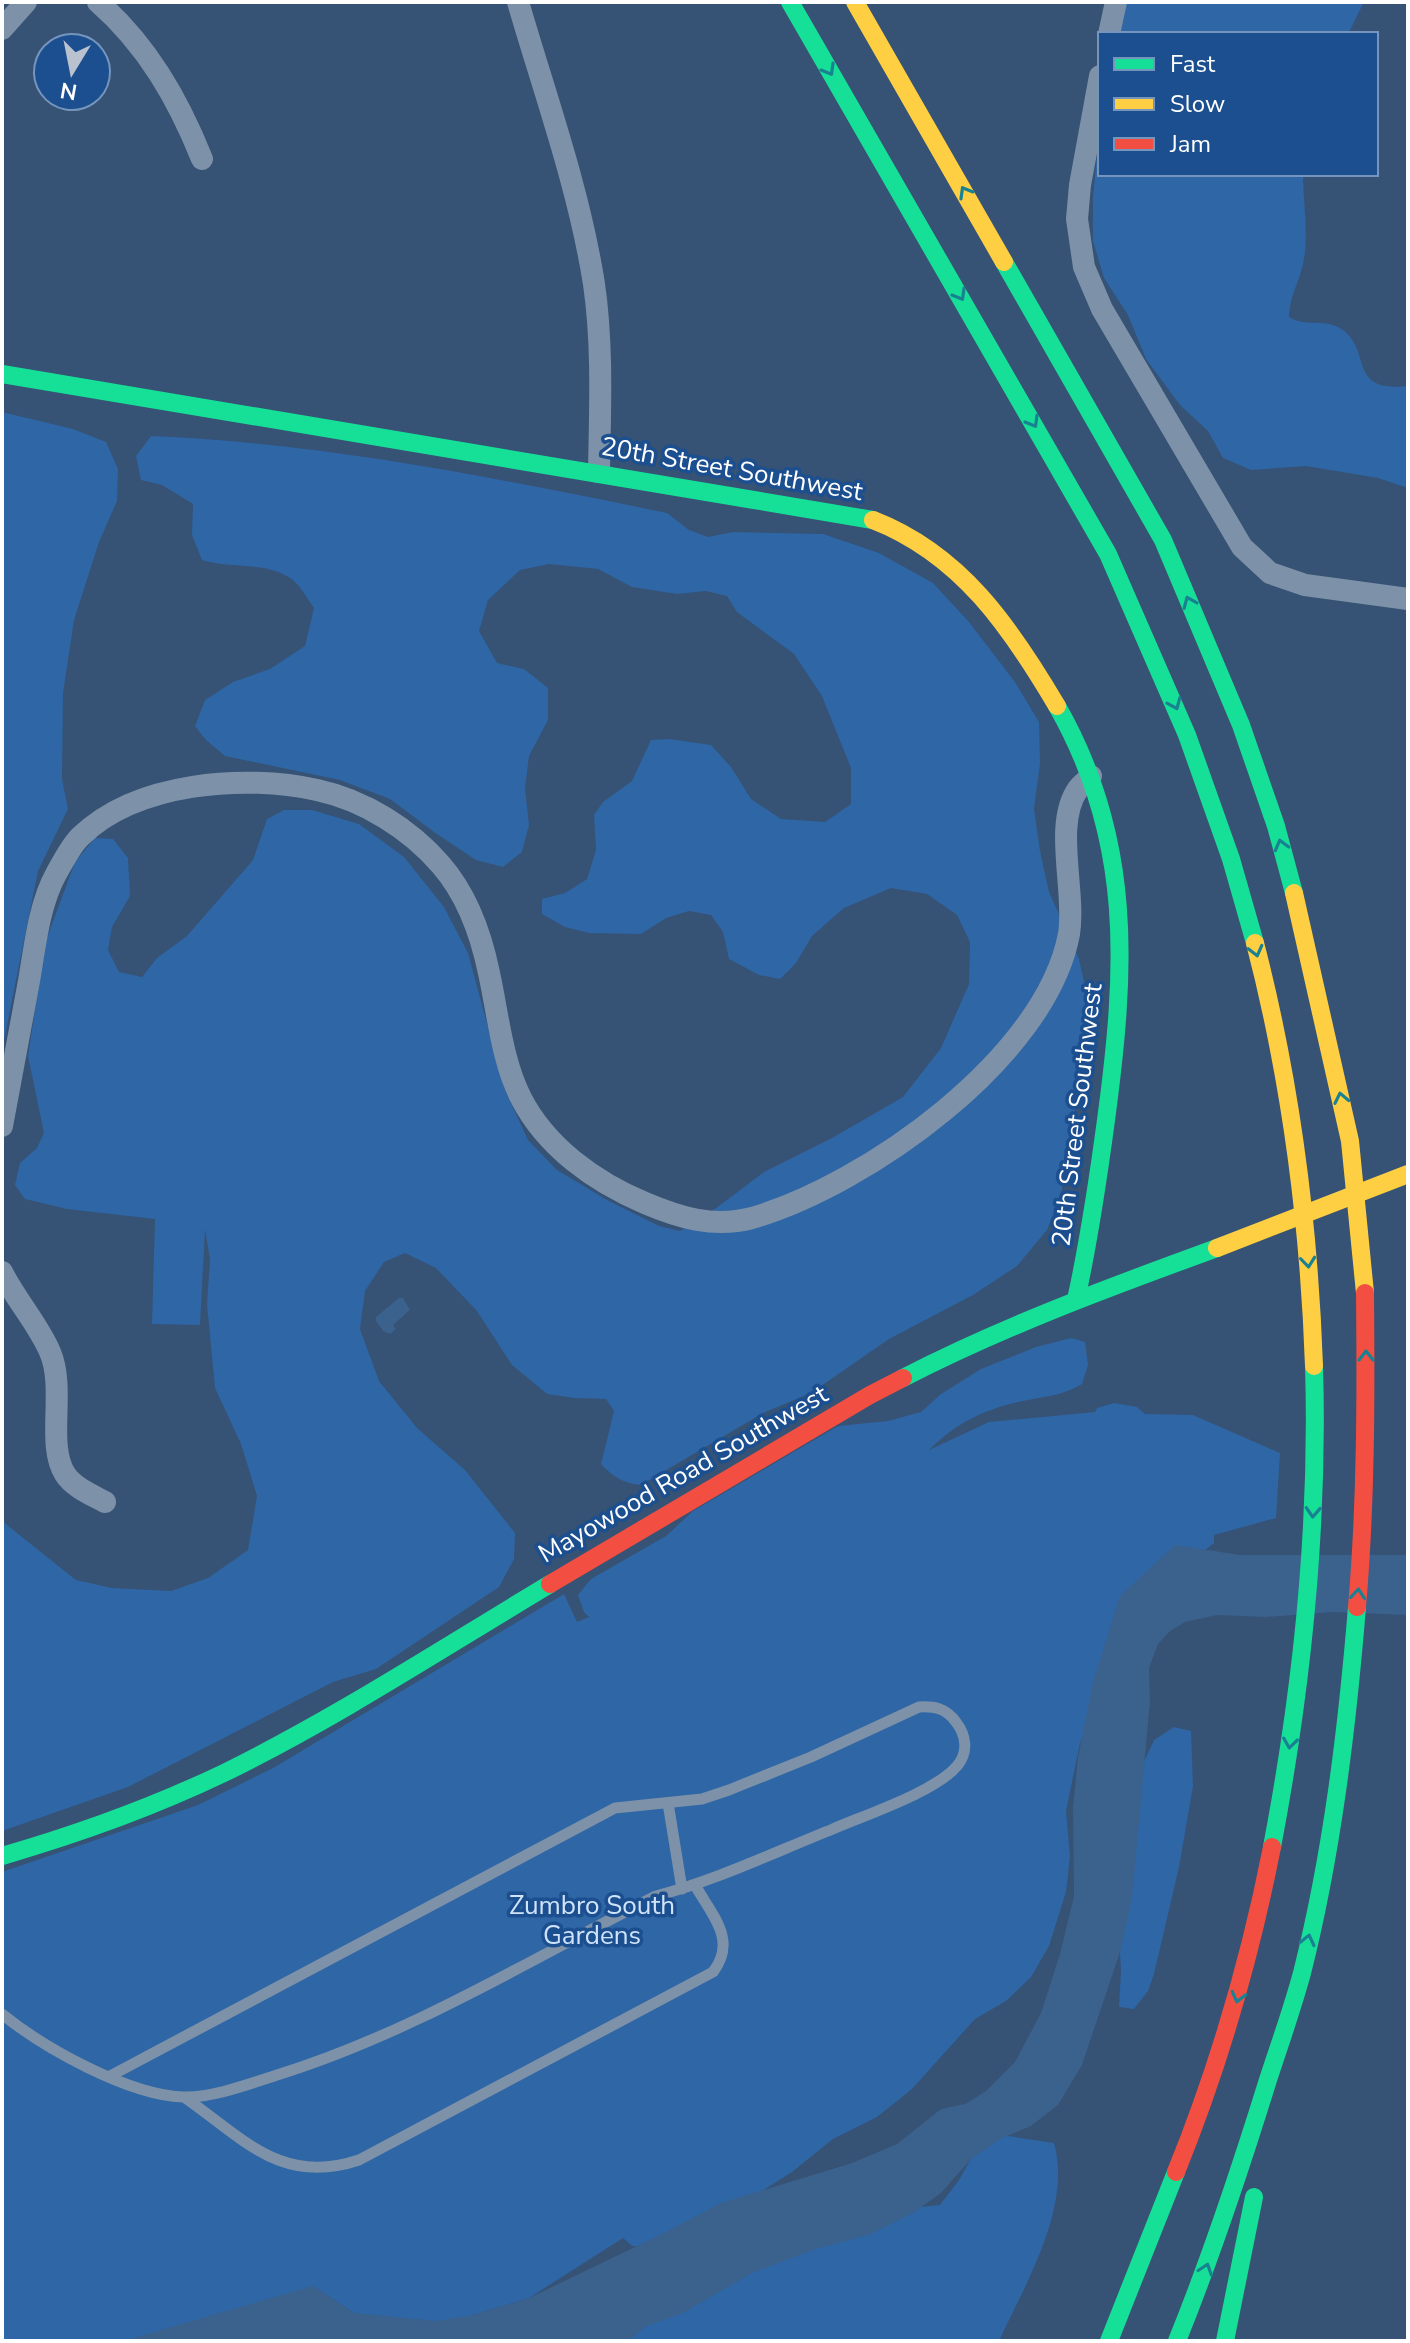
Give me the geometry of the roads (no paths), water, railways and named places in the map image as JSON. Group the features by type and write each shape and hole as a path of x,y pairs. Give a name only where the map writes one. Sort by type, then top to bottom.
{"main road":[{"path":"790,2 1106,550 1189,738 1220,826 1254,940 1280,1049 1296,1151 1311,1288 1316,1434 1310,1564 1301,1666 1281,1804 1259,1915 1231,2021 1198,2116 1109,2341"},
{"path":"855,2 1163,540 1241,725 1276,826 1300,915 1350,1141 1365,1280 1366,1434 1363,1536 1352,1672 1317,1904 1225,2341"},
{"name":"20th Street Southwest","path":"2,374 867,518 911,536 947,562 985,598 1017,640 1048,690 1091,776 1107,833 1118,892 1122,945 1117,1045 1089,1246 1076,1300"},
{"name":"Mayowood Road Southwest","path":"2,1856 137,1810 206,1781 266,1750 870,1395 958,1350 1076,1300 1408,1174"},
{"path":"1177,2341 1235,2181 1301,1975"},
{"path":"1103,2306 1198,2116"}],"street":[{"path":"2,29 26,2"},
{"path":"98,2 143,49 168,86 202,159"},
{"path":"518,2 581,221 594,284 601,406 599,472"},
{"path":"1109,32 1116,2"},
{"path":"1098,87 1077,219 1084,267 1102,309 1242,547 1270,573 1305,585 1408,599"},
{"path":"2,1126 39,926 53,879 80,837 118,810 167,791 222,783 270,783 320,790 368,808 409,835 443,866 469,906 484,947 509,1067 520,1095 537,1124 559,1148 598,1179 634,1199 674,1215 722,1223 750,1218 795,1202 871,1164 940,1113 998,1061 1022,1032 1052,981 1068,939 1071,888 1066,837 1068,812 1078,789 1091,776"},
{"path":"2,1272 49,1351 57,1375 57,1446 65,1474 82,1489 105,1502"}],"lane":[{"path":"2,2014 67,2056 110,2076 139,2087 184,2097 234,2088 345,2052 422,2019 656,1896 695,1885 891,1805 928,1786 959,1764 965,1752 965,1739 953,1717 944,1710 934,1706 919,1707 811,1757 702,1799 615,1808 110,2076"},
{"path":"668,1803 682,1889"},
{"path":"184,2097 271,2159 305,2169 337,2168 359,2160 713,1972 723,1960 725,1947 722,1932 695,1885"}],"park label":[{"name":"Zumbro South Gardens","path":"592,1920"}]}
